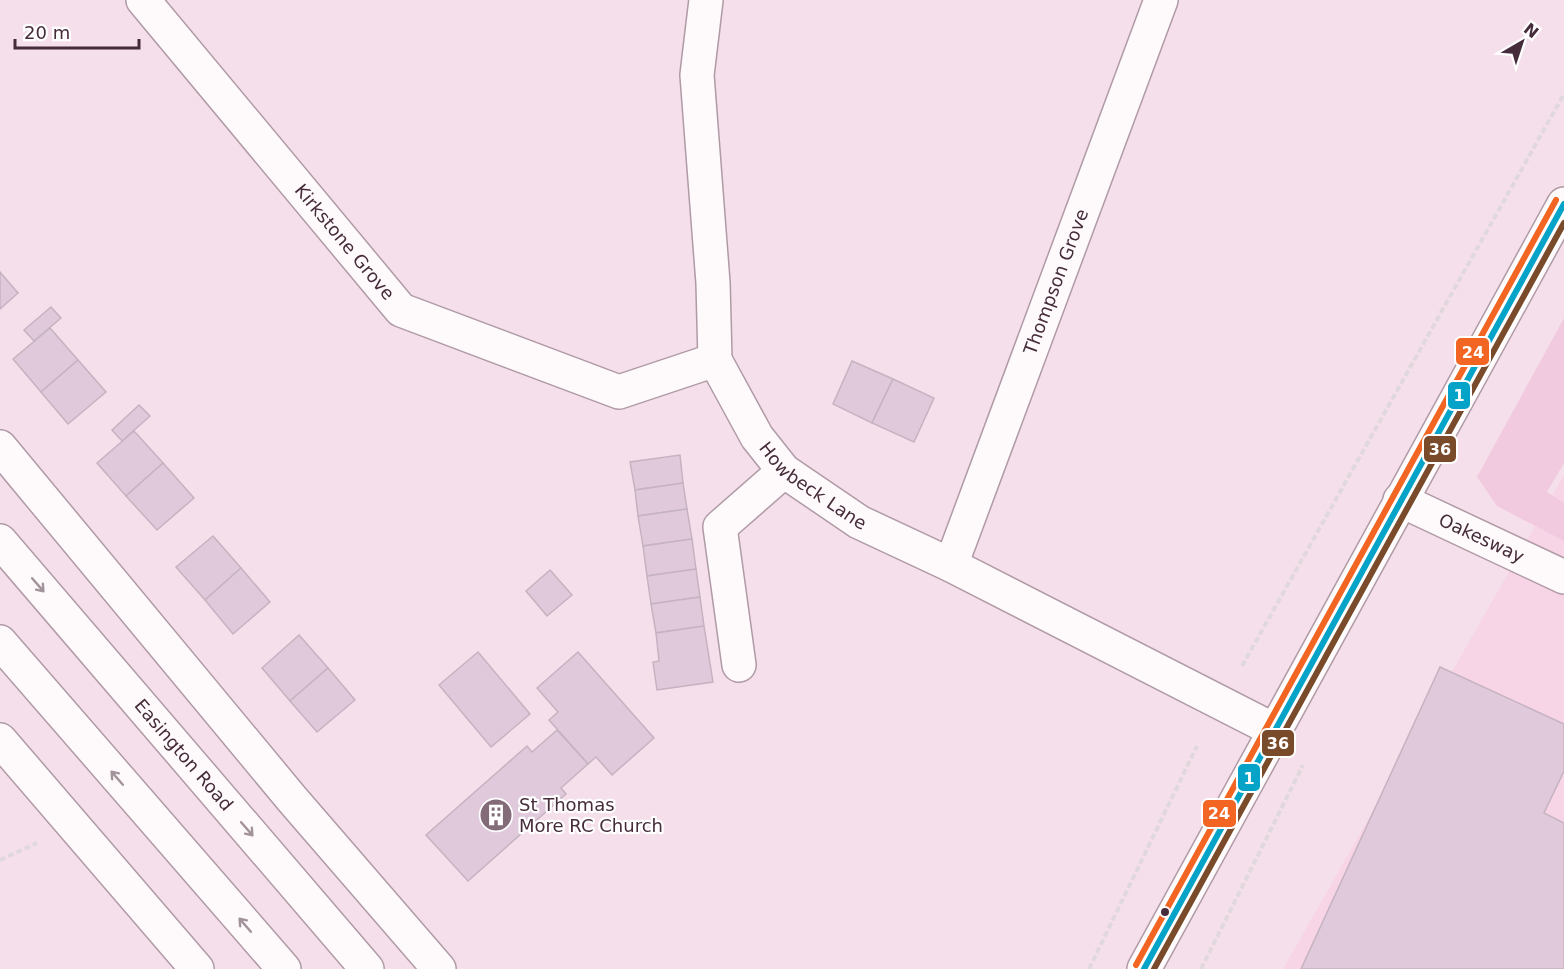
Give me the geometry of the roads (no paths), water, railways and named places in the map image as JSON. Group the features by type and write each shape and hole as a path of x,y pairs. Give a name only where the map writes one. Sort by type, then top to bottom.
{"main road":[{"name":"Kirkstone Grove","path":"143,0 400,310 619,392 715,360"},
{"name":"Howbeck Lane","path":"706,0 697,75 713,283 715,360 757,437 784,471 859,522 951,565 1274,730"},
{"name":"Thompson Grove","path":"951,565 1161,0"},
{"path":"1144,969 1564,204"},
{"path":"0,447 292,799 439,969"},
{"path":"739,665 720,527 784,471"},
{"name":"Oakesway","path":"1400,500 1564,577"},
{"name":"Easington Road","path":"0,541 367,969"},
{"path":"0,642 284,969"},
{"path":"0,740 197,969"}],"place":[{"name":"St Thomas More RC Church","path":"496,815"}]}
